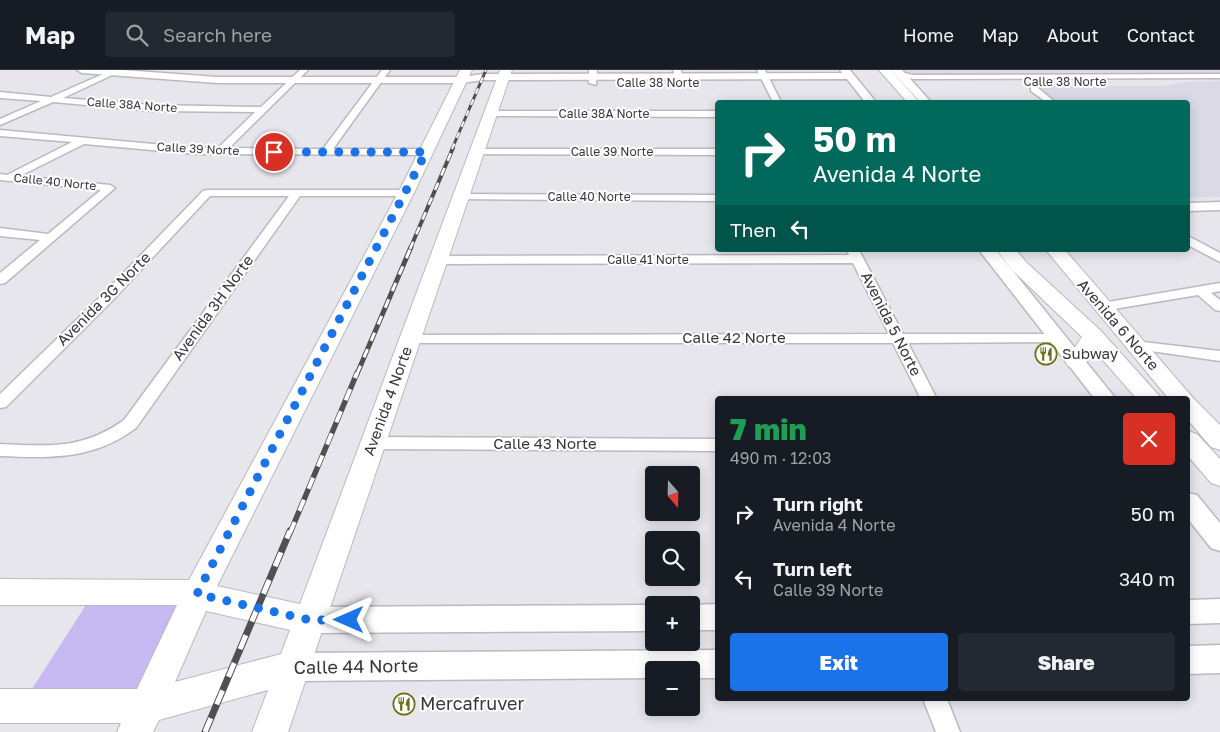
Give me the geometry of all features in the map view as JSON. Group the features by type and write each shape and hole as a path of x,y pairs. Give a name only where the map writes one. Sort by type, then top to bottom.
{"main road":[{"path":"873,70 898,100"},
{"path":"885,70 911,100"},
{"path":"141,719 197,594 406,193 464,75"},
{"name":"Avenida 4 Norte","path":"270,732 503,77"},
{"name":"Avenida 6 Norte","path":"1008,252 1019,266 1093,336 1147,396"},
{"name":"Avenida 6 Norte","path":"1057,252 1102,308 1179,396"},
{"path":"1019,266 1028,271 1050,276 1060,275 1067,272 1070,268"},
{"path":"1076,361 1093,336"},
{"path":"1190,407 1220,441"},
{"path":"1190,442 1220,476"},
{"path":"0,592 183,592 310,620"},
{"name":"Calle 44 Norte","path":"0,706 141,719 293,667"}],"street":[{"name":"Calle 38 Norte","path":"82,70 116,71 207,80 380,80 464,75 480,84 503,77 849,76"},
{"path":"220,151 304,70"},
{"path":"326,152 386,70"},
{"path":"0,122 116,71"},
{"name":"Calle 38 Norte","path":"897,72 919,77 1220,81"},
{"path":"897,72 924,100"},
{"path":"764,76 776,100"},
{"path":"849,76 868,100"},
{"name":"Calle 38 Norte","path":"1058,79 1220,76"},
{"name":"Calle 38 Norte","path":"911,87 931,83 1039,79"},
{"path":"1034,89 1048,100"},
{"name":"Calle 38A Norte","path":"0,95 153,108 264,110"},
{"name":"Calle 38A Norte","path":"490,114 715,114"},
{"name":"Calle 39 Norte","path":"0,133 220,151 426,152"},
{"path":"4,177 82,141"},
{"name":"Calle 39 Norte","path":"476,152 715,152"},
{"name":"Calle 40 Norte","path":"4,177 110,188 51,238"},
{"name":"Avenida 3G Norte","path":"0,402 107,298 206,193 297,193"},
{"path":"297,193 406,193"},
{"name":"Avenida 3H Norte","path":"0,450 42,452 89,447 111,437 130,424 297,193"},
{"name":"Calle 40 Norte","path":"461,197 715,198"},
{"path":"1190,198 1220,197"},
{"path":"1190,207 1220,206"},
{"path":"0,232 51,238"},
{"path":"0,280 51,238"},
{"path":"1190,241 1220,258"},
{"path":"989,252 1104,396"},
{"name":"Calle 41 Norte","path":"438,260 856,254"},
{"name":"Avenida 5 Norte","path":"856,254 928,396"},
{"path":"1102,308 1220,287"},
{"path":"1200,290 1220,308"},
{"name":"Calle 42 Norte","path":"411,339 1058,338"},
{"path":"1135,345 1220,356"},
{"name":"Calle 43 Norte","path":"372,443 715,445"},
{"path":"1190,504 1220,541"},
{"path":"1190,612 1220,611"},
{"path":"700,617 715,617"},
{"path":"310,620 645,618"},
{"path":"1190,660 1220,659"},
{"name":"Calle 44 Norte","path":"293,667 715,664"},
{"path":"936,701 948,732"}],"shaded area":[{"path":"896,70 1220,70 1220,76 913,77"},
{"path":"1220,81 1220,197 1190,198 1190,100 1048,100 1024,82 1060,82 1082,86 1164,86 1187,82"},
{"path":"95,591 183,592 148,706 21,706"}],"railway":[{"path":"452,149 486,70"},
{"path":"410,249 453,148"},
{"path":"357,374 411,247"},
{"path":"290,533 357,373"},
{"path":"205,732 290,531"}],"place":[{"name":"Subway","path":"1046,354"},
{"name":"Mercafruver","path":"404,704"}],"route":[{"path":"274,152 426,152 197,594 310,620 349,620"}]}
